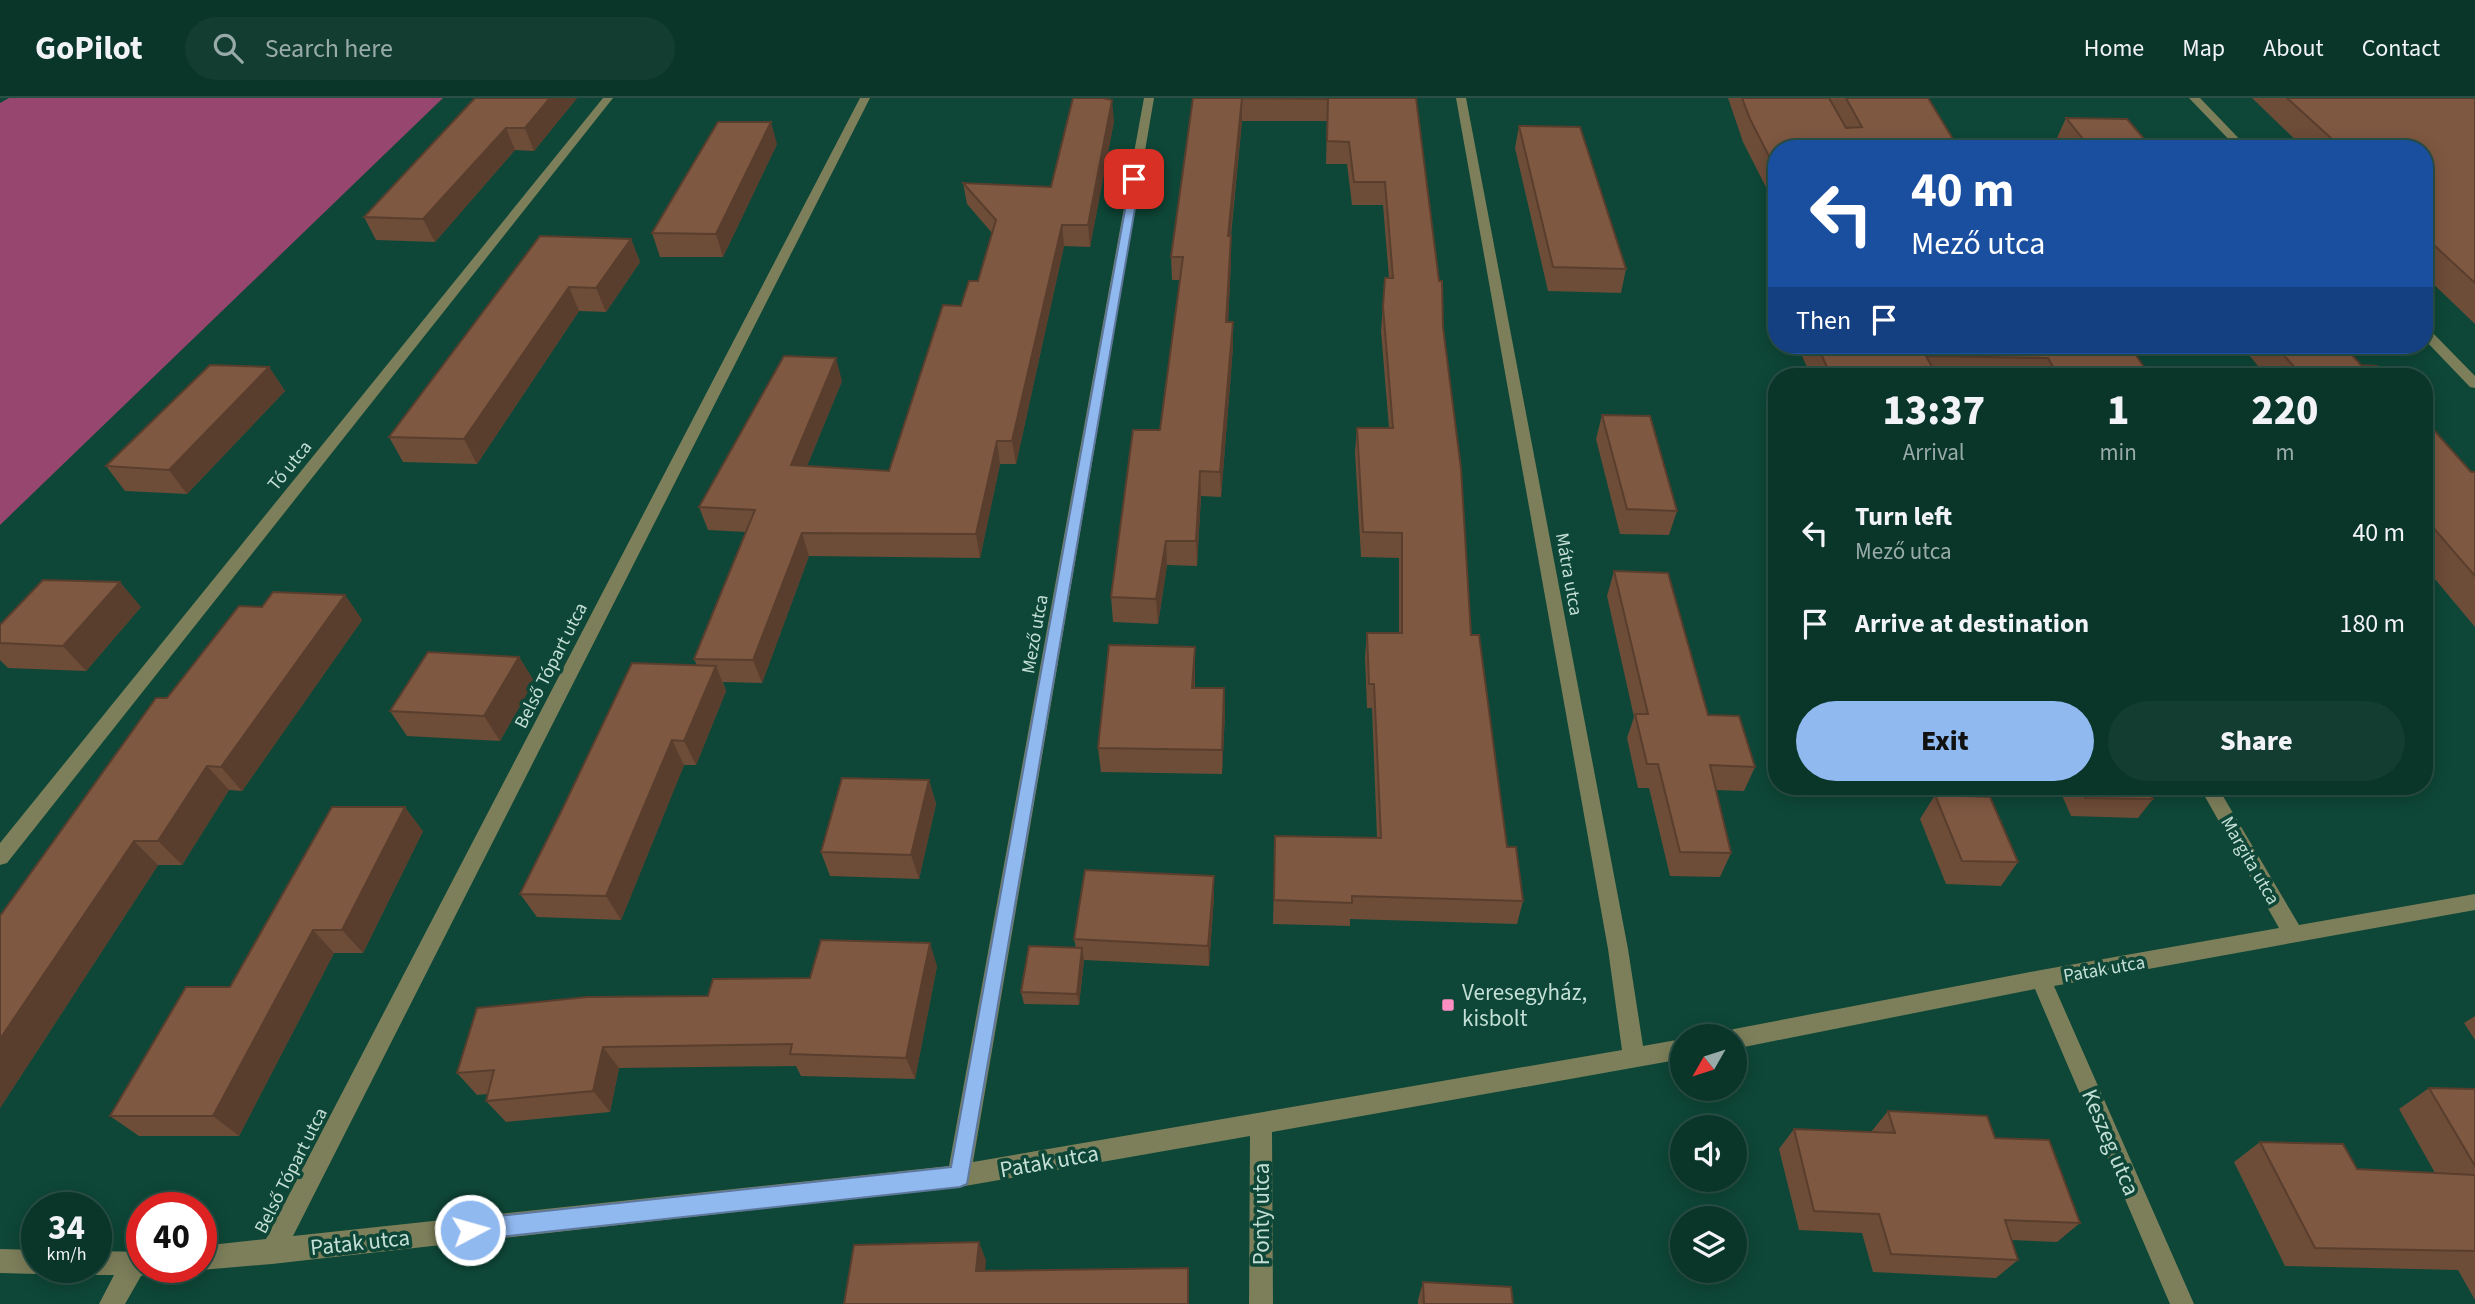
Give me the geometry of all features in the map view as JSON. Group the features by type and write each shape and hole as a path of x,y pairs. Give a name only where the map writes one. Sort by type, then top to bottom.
{"street":[{"name":"Tó utca","path":"0,857 608,98"},
{"name":"Belső Tópart utca","path":"272,1252 865,98"},
{"name":"Mező utca","path":"960,1176 1149,98"},
{"name":"Mátra utca","path":"1461,98 1618,949 1634,1058"},
{"path":"2194,98 2235,140"},
{"path":"2433,340 2475,384"},
{"name":"Margita utca","path":"2213,795 2293,933"},
{"name":"Patak utca","path":"1747,1036 2041,979 2475,902"},
{"name":"Keszeg utca","path":"2041,979 2182,1304"},
{"name":"Patak utca","path":"217,1257 960,1176 1670,1051"},
{"name":"Ponty utca","path":"1261,1124 1261,1304"},
{"path":"0,1261 21,1262"},
{"path":"111,1304 126,1282"}],"shaded area":[{"path":"9,98 443,98 0,525 0,103"}],"building":[{"path":"475,98 550,98 525,128 506,128 423,219 364,217"},
{"path":"1073,98 1112,100 1088,225 1062,225 1012,441 997,441 976,534 802,533 753,660 694,659 755,510 699,507 784,356 836,358 791,465 889,471 943,305 961,306 969,281 978,281 996,220 963,183 1051,187"},
{"path":"1193,98 1242,98 1228,236 1231,236 1226,322 1233,322 1220,472 1200,471 1196,541 1166,541 1156,599 1111,597 1133,430 1160,430 1183,257 1171,257"},
{"path":"1242,98 1416,98 1439,281 1442,281 1443,327 1461,469 1471,635 1479,635 1507,847 1516,847 1523,901 1352,896 1352,903 1274,900 1275,836 1381,838 1374,684 1369,684 1367,633 1402,633 1402,533 1363,532 1357,428 1393,428 1383,307 1385,278 1393,278 1385,182 1354,182 1349,142 1327,141 1328,99"},
{"path":"1742,98 1829,98 1846,128 1862,127 1846,98 1928,98 1954,140 1768,140 1768,154"},
{"path":"2287,98 2475,98 2475,283 2433,244 2433,140 2333,140"},
{"path":"2066,118 2127,119 2145,140 2084,140"},
{"path":"718,122 771,122 716,234 652,233"},
{"path":"1519,126 1580,127 1626,269 1553,267"},
{"path":"540,236 631,239 596,288 569,287 464,439 389,437"},
{"path":"1821,354 2135,354 2145,368 2054,368 2048,358 1926,356 1933,368 1827,368"},
{"path":"2283,354 2351,354 2361,365 2379,368 2295,368"},
{"path":"210,365 269,367 169,470 106,466"},
{"path":"1602,415 1650,416 1677,511 1627,509"},
{"path":"2433,429 2471,472 2475,472 2475,576 2433,527"},
{"path":"1614,571 1668,573 1708,715 1739,716 1755,767 1710,765 1731,853 1680,852 1658,764 1647,764 1635,714 1648,714"},
{"path":"43,580 120,582 63,646 0,643 0,625"},
{"path":"273,592 345,595 221,767 207,766 158,841 134,841 0,1039 0,916 156,698 167,698 239,606 262,607"},
{"path":"1109,645 1195,647 1192,688 1224,688 1222,750 1098,748"},
{"path":"428,652 519,657 484,716 390,711"},
{"path":"632,663 716,666 684,741 672,740 606,896 520,894 561,812"},
{"path":"842,778 929,780 911,855 821,852"},
{"path":"1935,795 1990,797 2018,862 1962,861"},
{"path":"2084,795 2151,795 2153,799 2085,798"},
{"path":"332,807 405,807 342,930 313,930 213,1116 110,1116 186,987 230,987"},
{"path":"1085,870 1214,876 1208,946 1074,939"},
{"path":"821,940 930,943 906,1058 790,1054 792,1044 603,1047 593,1091 486,1101 494,1070 457,1073 477,1008 587,997 708,996 713,979 810,978"},
{"path":"1029,946 1082,948 1077,994 1021,992"},
{"path":"2429,1088 2475,1089 2475,1166"},
{"path":"1888,1111 1987,1116 1995,1138 2049,1140 2080,1223 2005,1220 2018,1260 1891,1254 1879,1214 1814,1211 1794,1129 1895,1133"},
{"path":"2260,1142 2343,1144 2357,1169 2475,1175 2475,1251 2315,1248"},
{"path":"979,1242 976,1271 1188,1268 1188,1304 844,1304 854,1245"},
{"path":"1423,1282 1511,1287 1513,1304 1424,1304"}],"place":[{"name":"Veresegyház, kisbolt","path":"1448,1005"}],"route":[{"path":"470,1230 960,1176 1134,179"}]}
